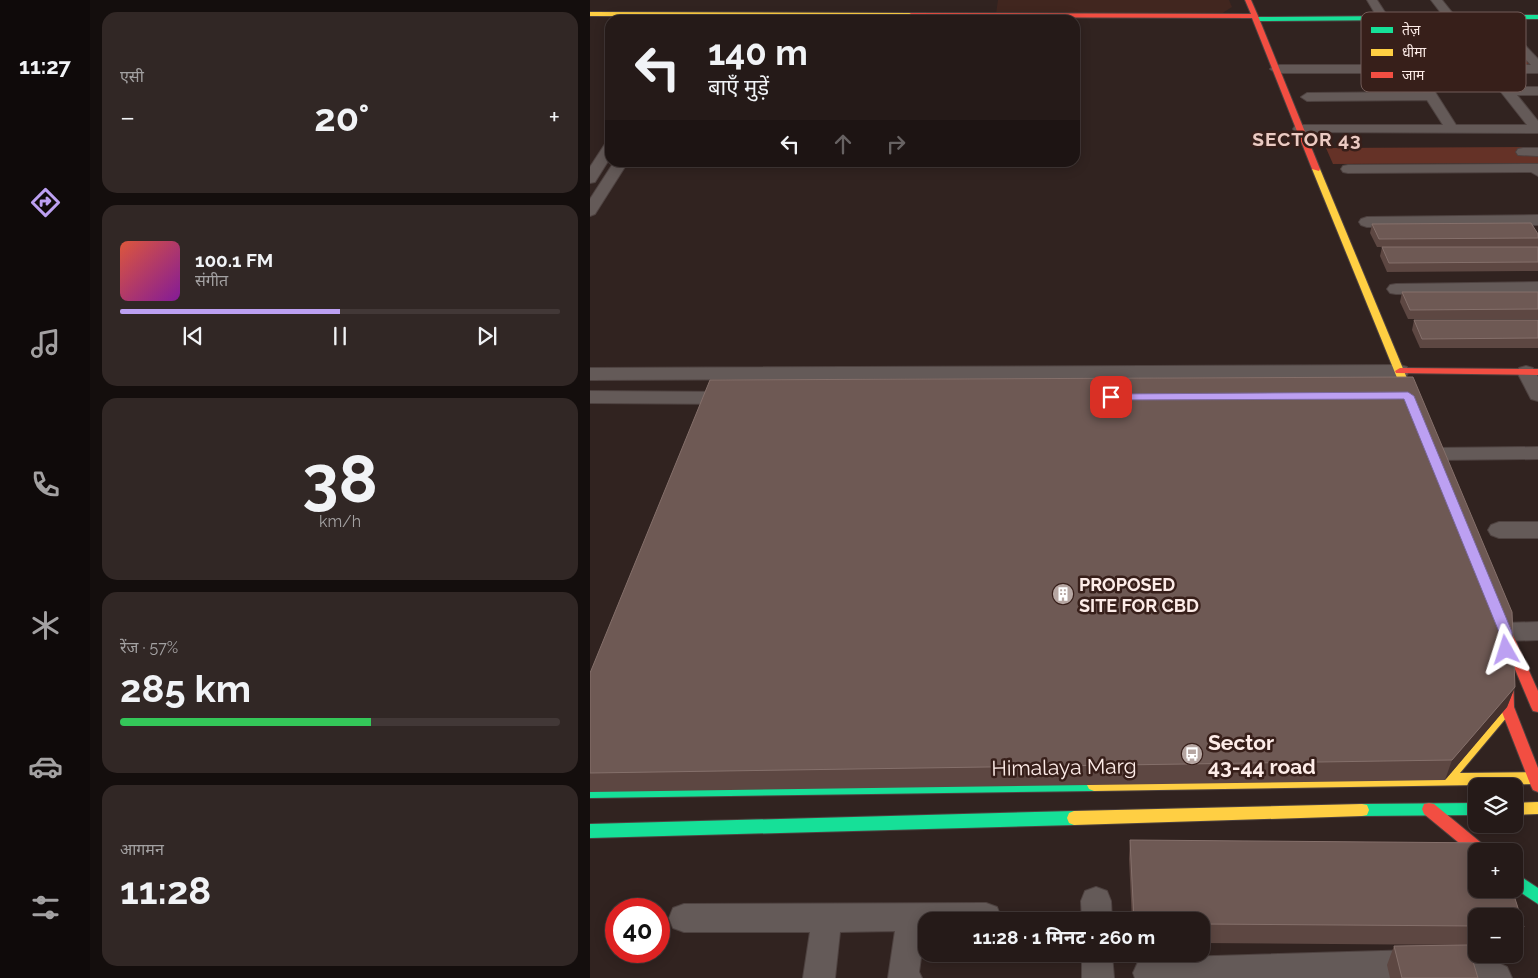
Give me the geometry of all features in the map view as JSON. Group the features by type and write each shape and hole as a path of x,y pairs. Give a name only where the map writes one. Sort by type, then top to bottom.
{"street":[{"path":"1248,0 1419,421"},
{"path":"1372,0 1381,12"},
{"path":"1436,0 1445,12"},
{"path":"590,14 626,15"},
{"path":"1080,18 1256,19"},
{"path":"1080,22 1361,18"},
{"path":"590,21 605,21"},
{"path":"1526,54 1538,67"},
{"path":"1276,69 1361,69"},
{"path":"1430,92 1452,129"},
{"path":"1508,92 1537,129"},
{"path":"1307,97 1433,96"},
{"path":"1300,129 1537,129"},
{"path":"1523,152 1538,152"},
{"path":"590,179 605,155"},
{"path":"590,211 618,167"},
{"path":"1348,169 1535,168 1538,172"},
{"path":"1368,222 1538,220"},
{"path":"1396,289 1538,287"},
{"path":"590,374 1532,372 1538,395"},
{"path":"1388,396 1408,396"},
{"path":"590,397 754,398"},
{"path":"1434,454 1538,453"},
{"path":"1499,530 1538,530"},
{"path":"1494,605 1538,707"},
{"path":"1505,632 1538,631"},
{"path":"1505,632 1507,707 1537,781"},
{"path":"1445,780 1507,707"},
{"name":"Himalaya Marg","path":"590,792 1445,780 1537,781"},
{"path":"1523,809 1538,808"},
{"path":"1428,809 1470,843"},
{"path":"590,831 1468,809"},
{"path":"1523,886 1538,897"},
{"path":"684,918 918,918"},
{"path":"819,978 827,918"},
{"path":"906,978 903,976 912,918"},
{"path":"1098,962 1098,978"},
{"path":"1149,973 1368,972 1449,965 1479,969 1496,978"}],"shaded area":[{"path":"998,0 1229,0 1232,7 1221,14 996,14"},
{"path":"1526,58 1534,67 1526,67"},
{"path":"1538,147 1538,163 1333,164 1326,148"}],"building":[{"path":"1531,223 1538,234 1538,238 1379,239 1372,224"},
{"path":"1382,247 1538,247 1538,262 1389,263"},
{"path":"1402,292 1538,292 1538,309 1410,310"},
{"path":"1414,320 1538,320 1538,338 1422,339"},
{"name":"PROPOSED SITE FOR CBD","path":"1413,377 1512,612 1515,687 1452,760 590,773 590,673 710,380"},
{"path":"1130,840 1497,843 1468,843 1468,898 1515,898 1518,908 1468,908 1468,926 1210,924 1210,912 1134,912"},
{"path":"1468,945 1468,963 1473,963 1478,978 1402,978 1394,946"}],"traffic: fast":[{"path":"1526,17 1538,17"},
{"path":"1256,19 1361,18"},
{"path":"590,792 1094,785"},
{"path":"1362,810 1468,809"},
{"path":"590,831 1074,818"},
{"path":"1523,886 1538,897"}],"traffic: slow":[{"path":"590,14 911,15"},
{"path":"1316,169 1416,412"},
{"path":"1445,780 1507,707"},
{"path":"1094,785 1538,778"},
{"path":"1523,809 1538,808"},
{"path":"1074,818 1362,810"}],"traffic: jam":[{"path":"1248,0 1316,169"},
{"path":"1080,15 1255,16"},
{"path":"1400,371 1538,372"},
{"path":"1499,617 1538,707"},
{"path":"1506,671 1507,707 1538,786"},
{"path":"1429,809 1470,843"}],"place":[{"name":"PROPOSED SITE FOR CBD","path":"1063,594"},
{"name":"Sector 43-44 road","path":"1192,754"}],"district":[{"name":"SECTOR 43","path":"1307,139"}],"route":[{"path":"1111,397 1408,396 1434,454 1505,632 1506,650"}]}
